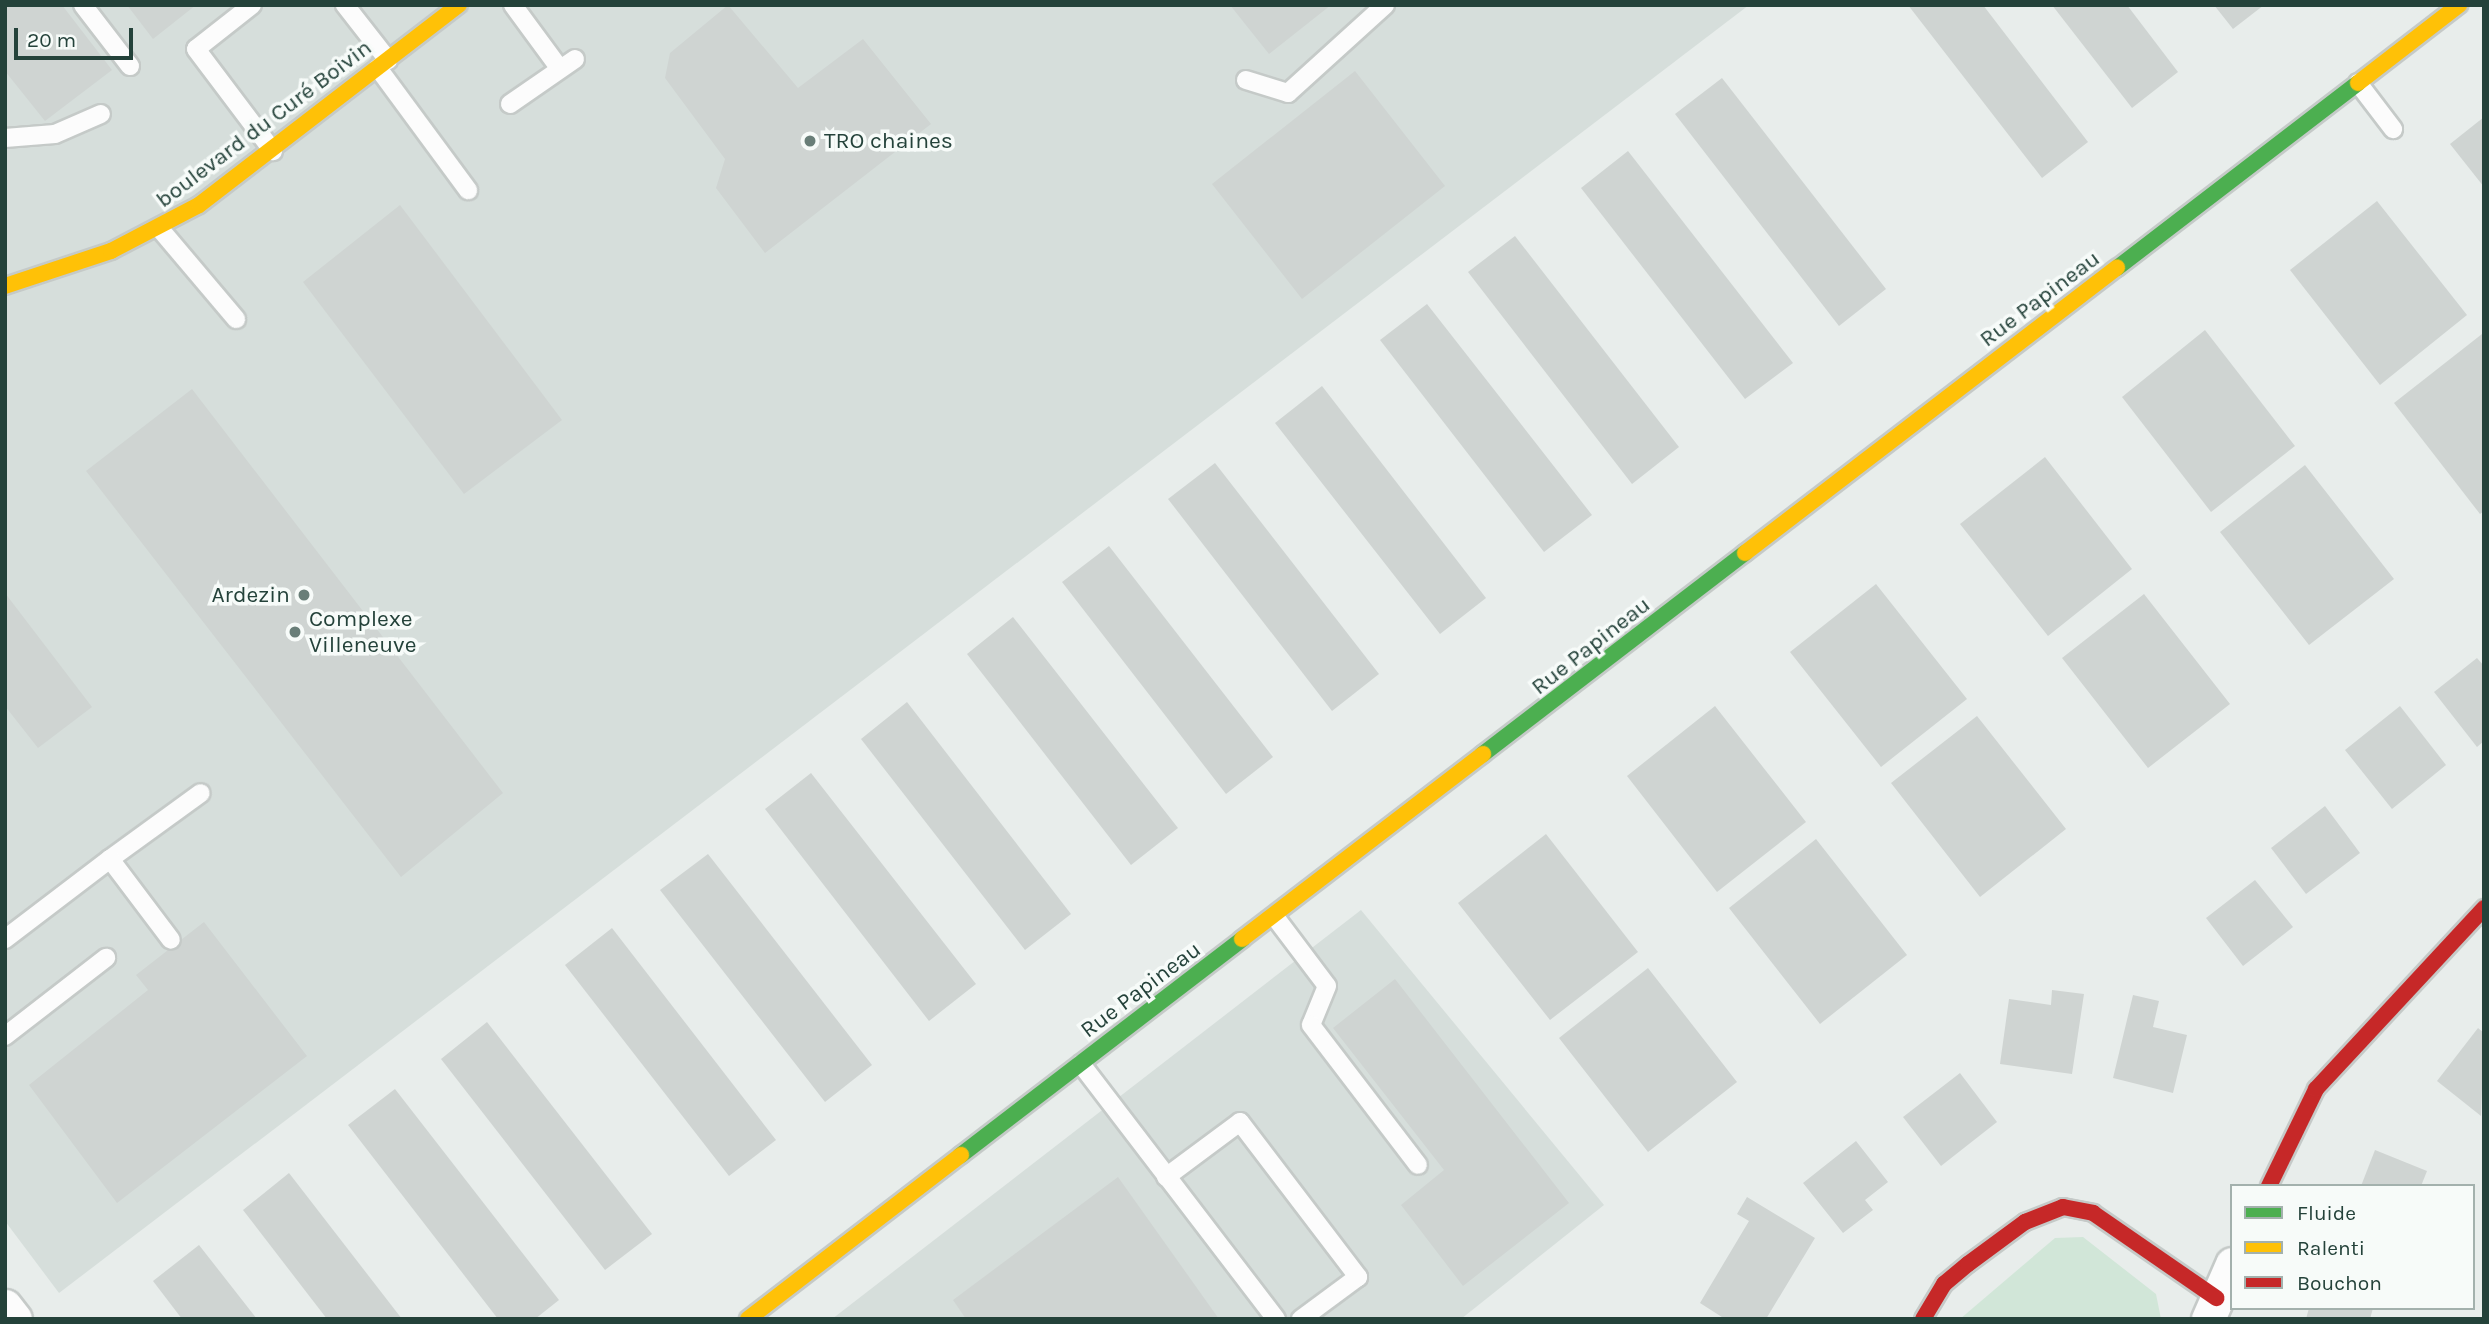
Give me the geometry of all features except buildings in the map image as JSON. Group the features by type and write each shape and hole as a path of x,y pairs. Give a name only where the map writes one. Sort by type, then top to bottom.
{"street":[{"name":"boulevard du Curé Boivin","path":"5,286 160,229 273,151 458,5"},
{"name":"Rue Papineau","path":"748,1319 1275,917 2459,5"},
{"path":"2270,1184 2316,1089 2484,908"},
{"path":"1923,1319 1944,1284 1968,1264 2025,1222 2063,1207 2093,1213 2212,1308 2230,1268"},
{"path":"5,1306 15,1319"}],"lane":[{"path":"83,5 130,66"},
{"path":"252,5 197,49 273,151"},
{"path":"345,5 468,190"},
{"path":"513,5 560,69"},
{"path":"1246,80 1288,93 1385,5"},
{"path":"510,104 575,58"},
{"path":"2358,83 2393,129"},
{"path":"5,138 55,134 101,114"},
{"path":"160,229 236,319"},
{"path":"5,939 201,793"},
{"path":"110,859 171,940"},
{"path":"1275,917 1327,986 1311,1025 1419,1165"},
{"path":"5,1037 106,958"},
{"path":"1082,1064 1276,1319"},
{"path":"1166,1177 1240,1122 1358,1276 1301,1319"}],"shaded area":[{"path":"5,5 1749,5 59,1293 5,1221"},
{"path":"1361,910 1604,1205 1461,1319 832,1319"}],"green space":[{"path":"2083,1237 2156,1294 2161,1319 1960,1319 2055,1238"}],"traffic: fast":[{"path":"2117,268 2358,83"},
{"path":"1483,754 1745,553"},
{"path":"961,1155 1242,939"}],"traffic: slow":[{"path":"5,286 111,251 199,205 459,5"},
{"path":"2358,83 2459,5"},
{"path":"1745,553 2117,268"},
{"path":"1242,939 1483,754"},
{"path":"748,1319 961,1155"}],"traffic: jam":[{"path":"2270,1184 2316,1089 2484,908"},
{"path":"1923,1319 1944,1284 1968,1264 2025,1222 2063,1207 2093,1213 2216,1298"}],"place":[{"name":"TRO chaines","path":"810,141"},
{"name":"Ardezin","path":"304,595"},
{"name":"Complexe Villeneuve","path":"295,632"}]}
